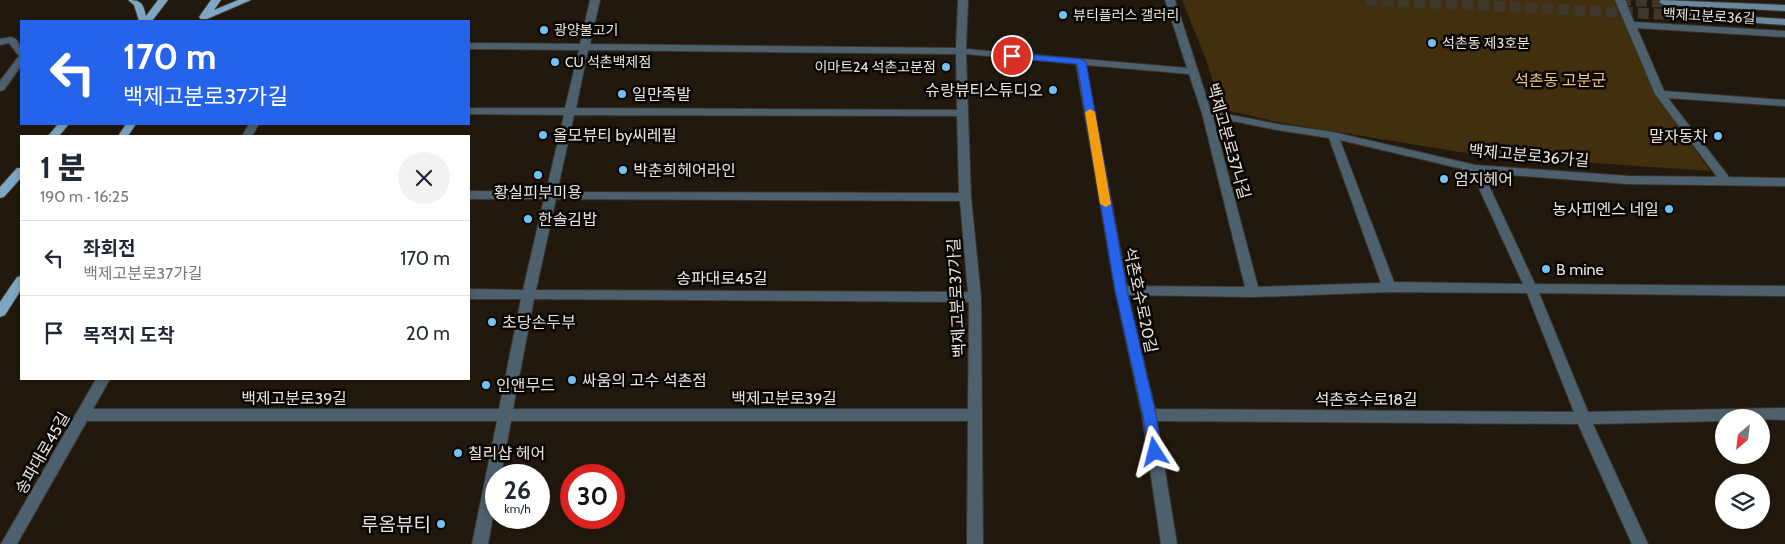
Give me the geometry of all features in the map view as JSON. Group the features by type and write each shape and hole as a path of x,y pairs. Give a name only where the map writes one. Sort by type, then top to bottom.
{"main road":[{"path":"133,0 138,4 143,20"},
{"path":"148,20 163,0"},
{"path":"202,19 216,0"},
{"path":"202,19 246,0"},
{"path":"1664,2 1785,8"},
{"path":"1677,15 1785,22"},
{"path":"54,135 63,125"},
{"path":"0,194 20,172"},
{"path":"0,312 17,293"}],"street":[{"path":"480,544 528,295 595,0"},
{"name":"백제고분로37가길","path":"963,0 960,51 965,197 975,297 975,544"},
{"name":"백제고분로37나길","path":"1170,0 1207,112 1252,292"},
{"path":"1620,0 1660,94 1726,180"},
{"name":"백제고분로36길","path":"1630,25 1785,34"},
{"path":"0,42 11,40 20,52"},
{"path":"470,46 960,51 1192,70"},
{"path":"0,88 20,60"},
{"name":"석촌호수로20길","path":"1081,62 1121,290 1149,415 1169,544"},
{"path":"1660,94 1785,103"},
{"path":"470,111 962,113"},
{"name":"백제고분로36가길","path":"1207,112 1277,127 1333,135 1475,169 1628,180 1785,182"},
{"path":"1333,135 1389,287"},
{"path":"1475,169 1531,288 1583,418 1640,544"},
{"path":"470,195 965,197"},
{"path":"1121,290 1252,292 1389,287 1785,291"},
{"name":"송파대로45길","path":"470,294 975,297"},
{"name":"송파대로45길","path":"9,544 102,380"},
{"name":"백제고분로39길","path":"84,415 975,414"},
{"name":"석촌호수로18길","path":"1149,415 1583,418 1785,414"}],"green space":[{"name":"석촌동 고분군","path":"1182,0 1614,0 1653,91 1710,171 1478,155 1277,122 1221,109 1207,62"}],"tunnel":[{"path":"1366,0 1677,15"},
{"path":"1620,0 1664,2"}],"slow traffic":[{"path":"1090,112 1106,204"}],"place":[{"name":"뷰티플러스 갤러리","path":"1063,15"},
{"name":"광양불고기","path":"544,30"},
{"name":"석촌동 제3호분","path":"1432,43"},
{"name":"CU 석촌백제점","path":"555,62"},
{"name":"이마트24 석촌고분점","path":"946,67"},
{"name":"슈랑뷰티스튜디오","path":"1053,90"},
{"name":"일만족발","path":"622,94"},
{"name":"올모뷰티 by씨레필","path":"543,135"},
{"name":"말자동차","path":"1718,136"},
{"name":"박춘희헤어라인","path":"623,170"},
{"name":"황실피부미용","path":"538,175"},
{"name":"엄지헤어","path":"1444,179"},
{"name":"농사피엔스 네일","path":"1669,209"},
{"name":"한솔김밥","path":"528,219"},
{"name":"B mine","path":"1546,269"},
{"name":"초당손두부","path":"492,322"},
{"name":"싸움의 고수 석촌점","path":"572,380"},
{"name":"인앤무드","path":"486,385"},
{"name":"칠리샵 헤어","path":"458,453"},
{"name":"루옴뷰티","path":"441,524"}],"route":[{"path":"1012,56 1081,62 1121,290 1149,415 1155,452"}]}
